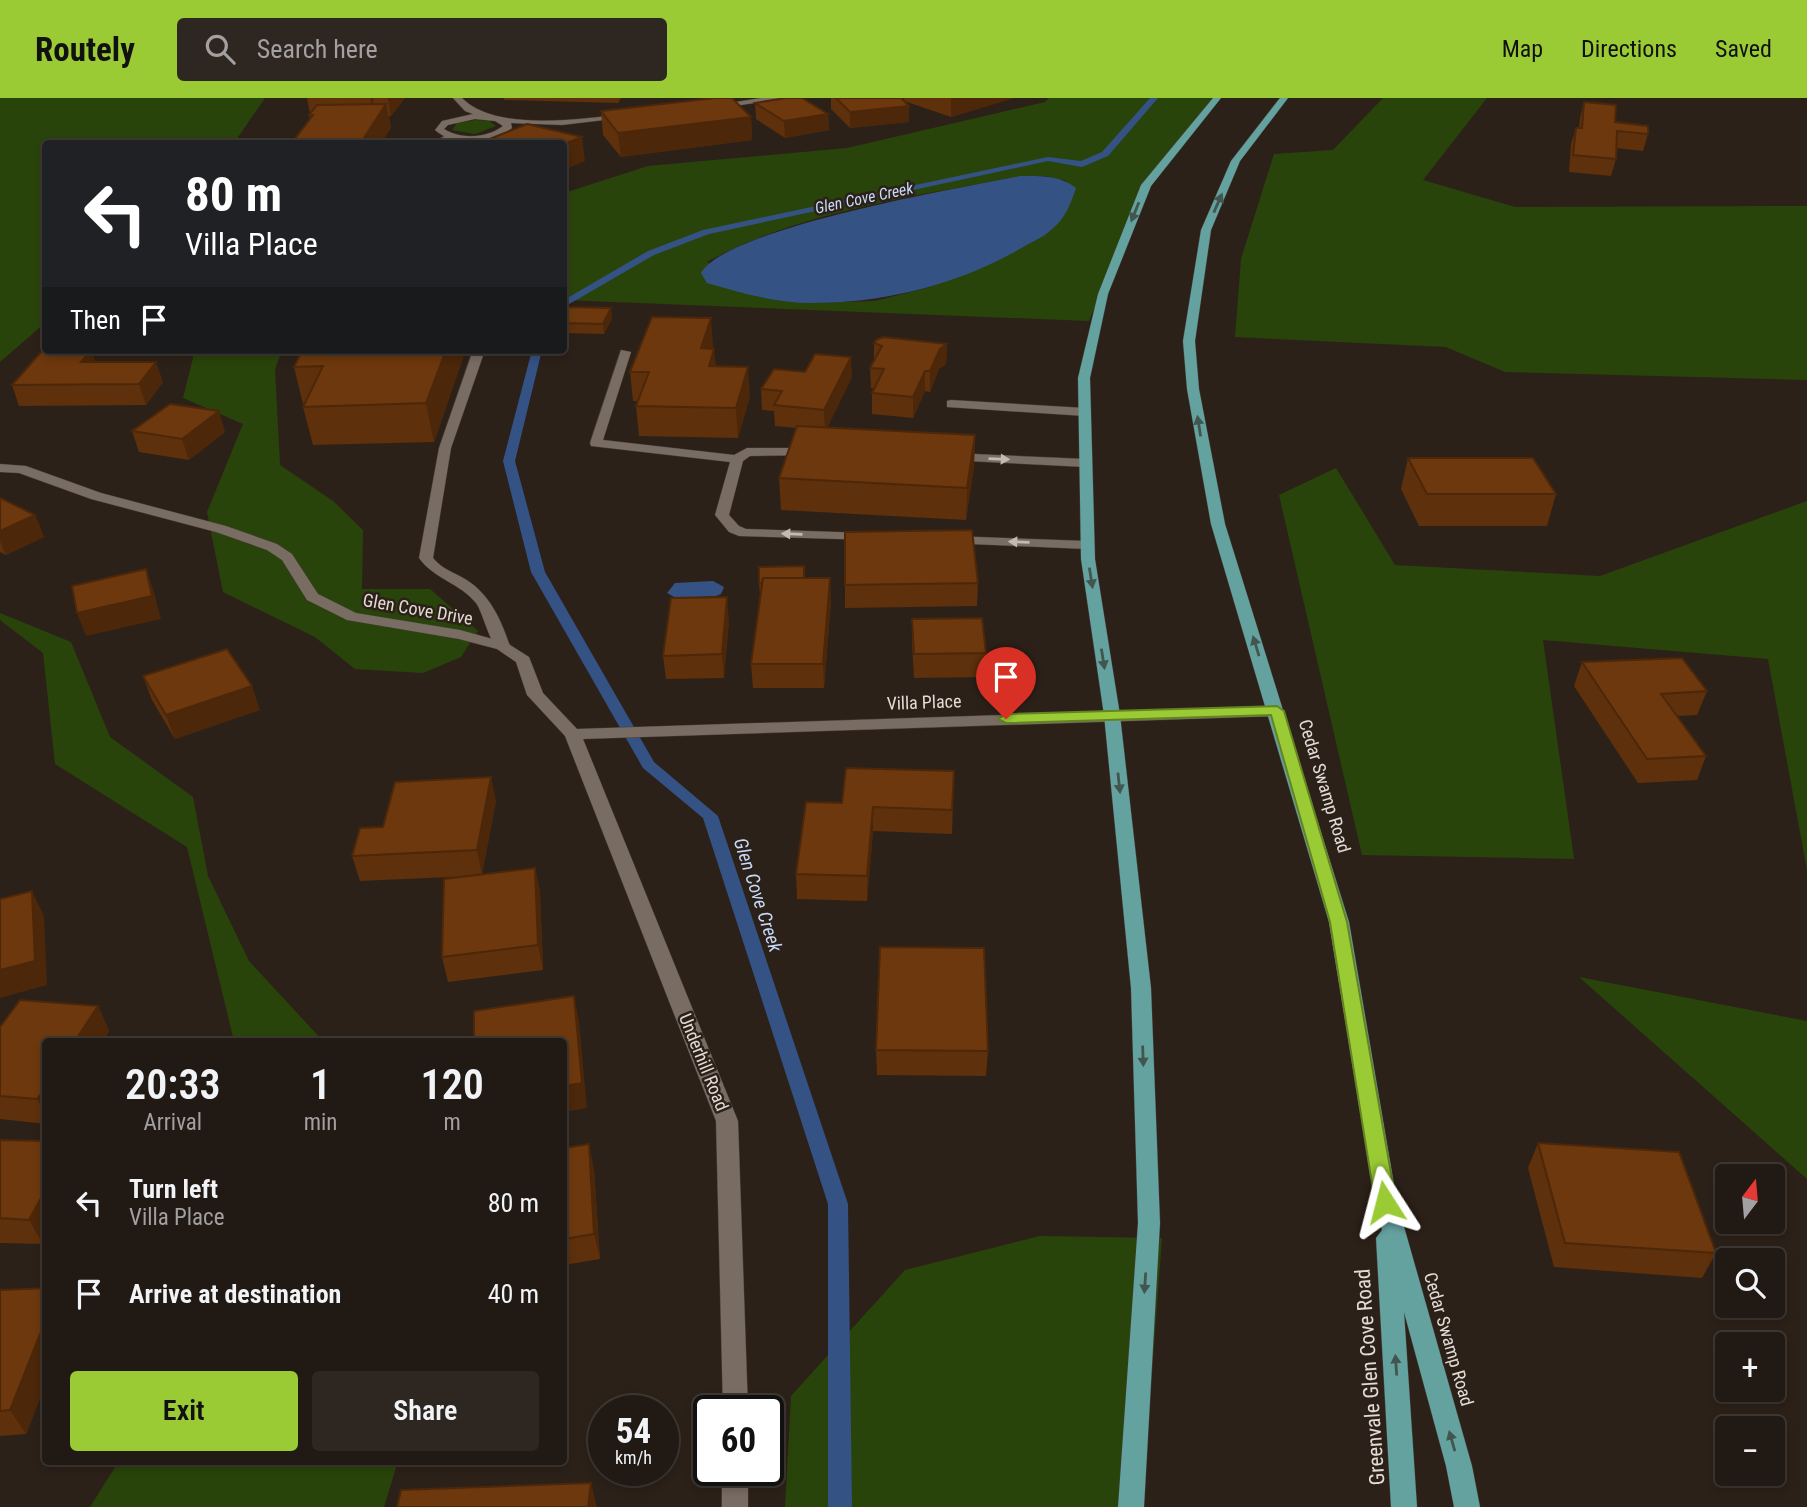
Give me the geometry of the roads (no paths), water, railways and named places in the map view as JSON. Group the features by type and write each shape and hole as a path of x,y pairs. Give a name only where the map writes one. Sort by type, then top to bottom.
{"main road":[{"path":"1131,1507 1149,1223 1141,988 1112,715 1087,545 1084,378 1103,294 1146,185 1217,98"},
{"name":"Cedar Swamp Road","path":"1284,98 1236,161 1206,230 1189,341 1193,389 1218,524 1339,922 1385,1202 1459,1466 1467,1507"},
{"name":"Greenvale Glen Cove Road","path":"1385,1202 1404,1507"}],"street":[{"path":"457,98 469,109 496,117 509,126 500,132 469,138 449,136 439,130 452,120 496,117 569,123 636,115"},
{"path":"706,107 783,98"},
{"path":"442,140 449,136"},
{"path":"625,352 596,443 737,459"},
{"path":"478,354 445,448 426,558 434,571 466,585 488,607 502,646"},
{"path":"951,404 1085,412"},
{"path":"834,452 747,452 737,459 722,515 734,529 744,533 878,537"},
{"path":"931,456 1085,463"},
{"name":"Glen Cove Drive","path":"0,468 21,469 96,496 221,529 272,547 287,557 312,597 352,617 460,635 502,646 523,660 535,695 573,734"},
{"path":"932,539 1087,545"},
{"name":"Villa Place","path":"573,734 1277,711"},
{"name":"Underhill Road","path":"573,734 727,1121 735,1395"},
{"path":"735,1486 735,1507"}],"water":[{"path":"1020,176 1057,178 1076,188 1064,216 1057,225 1039,238 975,271 949,281 868,299 799,303 707,283 701,273 720,256 753,240 798,225 901,200"},
{"path":"713,581 724,587 721,594 716,596 676,598 667,593 675,583"}],"waterway":[{"name":"Glen Cove Creek","path":"567,302 651,253 706,232 1048,159 1082,164 1105,154 1154,98"},
{"name":"Glen Cove Creek","path":"536,354 509,461 538,572 648,765 710,816 838,1204 840,1507"}]}
